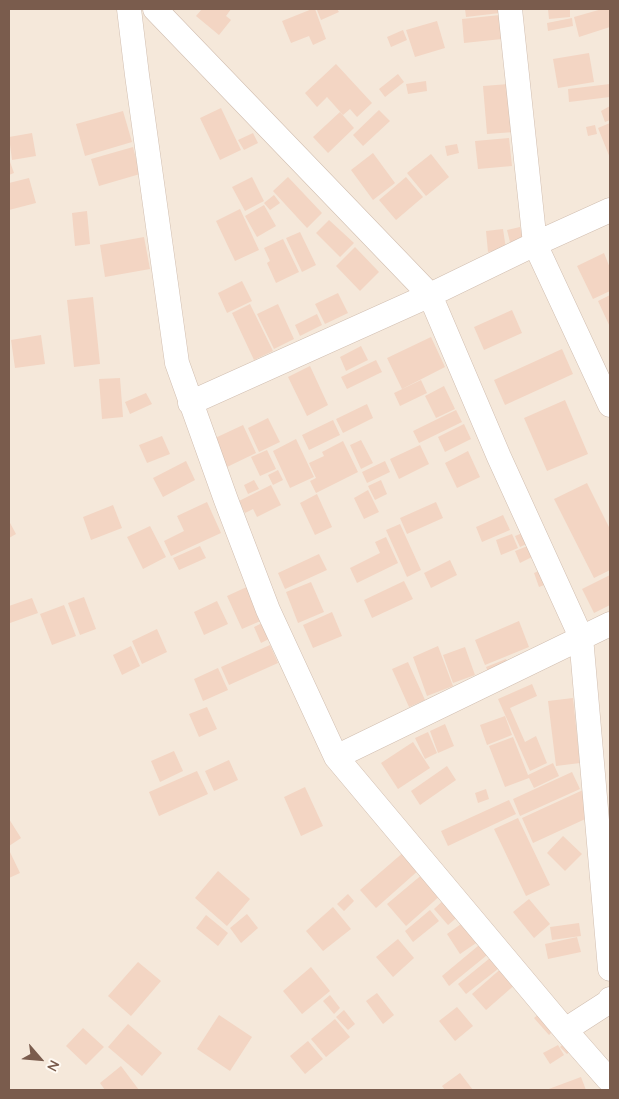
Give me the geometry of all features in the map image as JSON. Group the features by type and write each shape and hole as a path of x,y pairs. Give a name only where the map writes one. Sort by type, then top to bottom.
{"street":[{"path":"129,9 176,363 268,610 336,757 565,1030 610,1080"},
{"path":"155,9 430,295 498,457 581,637 610,969"},
{"path":"510,9 535,244 610,406"},
{"path":"190,403 430,295 610,210"},
{"path":"336,757 610,624"},
{"path":"565,1030 610,1001 610,998"}],"shaded area":[{"path":"9,9 610,9 610,1090 9,1090"}],"building":[{"path":"202,9 231,9 226,16 231,20 219,35 196,16"},
{"path":"315,9 326,39 313,45 309,36 291,43 282,21"},
{"path":"337,9 339,12 321,20 317,10"},
{"path":"465,9 499,9 500,13 466,17"},
{"path":"548,9 570,9 570,17 549,19"},
{"path":"602,9 609,9 610,27 579,37 574,17"},
{"path":"500,15 502,39 464,43 462,19"},
{"path":"572,18 573,26 548,31 547,23"},
{"path":"437,21 445,48 415,57 406,30"},
{"path":"403,30 407,40 391,47 387,37"},
{"path":"589,53 594,82 558,88 553,59"},
{"path":"336,64 372,103 357,117 350,109 343,115 327,97 317,107 305,93"},
{"path":"398,74 404,82 385,97 379,89"},
{"path":"426,81 427,91 408,94 406,84"},
{"path":"509,84 514,132 487,134 483,86"},
{"path":"610,84 610,97 569,102 568,89"},
{"path":"610,106 610,120 605,122 601,111"},
{"path":"221,108 241,150 220,160 200,118"},
{"path":"379,110 390,121 363,146 353,135"},
{"path":"123,111 132,142 85,156 76,124"},
{"path":"340,112 354,128 328,153 313,137"},
{"path":"610,123 610,158 598,128"},
{"path":"595,125 597,134 588,136 586,127"},
{"path":"32,133 36,156 12,160 9,137"},
{"path":"253,133 258,143 244,150 238,140"},
{"path":"509,138 512,166 478,169 475,141"},
{"path":"457,144 459,153 447,156 445,146"},
{"path":"133,147 140,174 99,186 91,159"},
{"path":"373,153 395,183 373,200 351,170"},
{"path":"431,154 449,177 426,196 407,173"},
{"path":"9,159 14,173 9,175"},
{"path":"252,177 264,201 245,211 232,187"},
{"path":"288,177 322,213 307,228 273,191"},
{"path":"406,177 423,197 396,220 379,200"},
{"path":"29,178 36,203 9,210 9,183"},
{"path":"274,195 280,203 270,210 264,203"},
{"path":"264,205 276,226 257,237 245,216"},
{"path":"240,209 259,250 235,261 216,221"},
{"path":"87,211 90,244 75,246 72,213"},
{"path":"329,220 354,243 340,257 316,233"},
{"path":"520,227 524,242 511,246 507,230"},
{"path":"503,229 506,249 488,252 486,231"},
{"path":"300,232 316,265 302,272 286,238"},
{"path":"144,237 150,269 105,277 100,245"},
{"path":"283,239 299,272 276,283 267,263 270,261 264,248"},
{"path":"355,247 379,272 360,291 336,266"},
{"path":"604,253 610,268 610,291 593,299 577,266"},
{"path":"242,281 252,301 227,313 218,293"},
{"path":"338,293 348,313 325,324 315,304"},
{"path":"610,295 610,327 598,301"},
{"path":"93,297 100,364 74,367 67,300"},
{"path":"250,304 273,351 254,360 232,313"},
{"path":"278,304 294,339 274,349 257,314"},
{"path":"512,310 522,333 484,350 474,327"},
{"path":"317,314 322,325 300,336 295,325"},
{"path":"41,335 45,364 15,368 11,340"},
{"path":"431,337 445,367 402,389 387,358"},
{"path":"361,346 368,360 346,371 340,357"},
{"path":"562,349 573,374 505,405 494,380"},
{"path":"376,360 382,372 347,389 341,377"},
{"path":"310,366 328,405 307,416 288,377"},
{"path":"120,378 123,417 102,419 99,379"},
{"path":"421,380 427,393 400,406 394,393"},
{"path":"444,386 455,409 436,418 425,396"},
{"path":"146,393 152,404 130,414 125,402"},
{"path":"565,400 588,454 547,471 524,418"},
{"path":"367,404 373,418 343,433 336,419"},
{"path":"456,410 462,422 419,443 413,431"},
{"path":"268,418 280,442 259,452 248,428"},
{"path":"333,420 340,435 309,450 302,435"},
{"path":"464,424 471,439 445,452 438,437"},
{"path":"243,425 256,453 227,467 213,439"},
{"path":"162,436 170,454 147,463 139,445"},
{"path":"296,439 314,477 290,488 273,451"},
{"path":"361,440 373,463 361,469 350,445"},
{"path":"343,441 358,472 316,493 310,481 316,478 309,463 324,456 322,452"},
{"path":"420,445 429,464 399,479 390,459"},
{"path":"267,450 276,469 260,476 251,457"},
{"path":"468,451 480,477 457,488 445,463"},
{"path":"186,461 195,480 163,497 153,478"},
{"path":"385,461 390,472 367,483 362,472"},
{"path":"278,470 283,480 273,485 268,475"},
{"path":"254,480 259,489 248,494 244,485"},
{"path":"381,480 387,494 375,500 368,486"},
{"path":"587,483 610,529 610,570 594,578 554,499"},
{"path":"271,485 281,505 257,517 253,509 245,513 239,501"},
{"path":"368,490 379,512 364,519 354,498"},
{"path":"317,494 332,527 315,535 300,503"},
{"path":"207,502 221,533 171,556 164,541 184,531 177,516"},
{"path":"436,502 443,518 407,534 400,518"},
{"path":"113,505 122,528 91,540 83,517"},
{"path":"503,515 510,530 482,542 476,527"},
{"path":"9,521 16,534 9,538"},
{"path":"400,524 421,570 407,577 386,530"},
{"path":"150,526 166,557 143,569 127,537"},
{"path":"525,532 529,543 520,547 515,536"},
{"path":"512,534 518,548 501,555 496,540"},
{"path":"386,537 398,563 357,583 350,568 380,553 375,542"},
{"path":"530,545 534,556 520,563 515,551"},
{"path":"200,546 206,558 179,570 173,558"},
{"path":"319,554 327,570 285,589 278,573"},
{"path":"450,560 457,575 431,588 424,573"},
{"path":"546,568 552,582 539,587 534,573"},
{"path":"610,575 610,605 594,613 582,589"},
{"path":"404,581 413,599 372,618 364,600"},
{"path":"311,582 324,612 298,623 286,592"},
{"path":"251,585 265,619 242,629 227,596"},
{"path":"84,597 96,629 80,635 68,603"},
{"path":"32,598 38,613 10,623 9,606"},
{"path":"217,601 228,624 204,635 194,612"},
{"path":"64,605 76,636 52,645 40,614"},
{"path":"332,612 342,636 313,648 303,625"},
{"path":"266,621 273,637 261,643 254,627"},
{"path":"519,621 529,647 485,665 475,640"},
{"path":"157,629 167,652 142,664 132,641"},
{"path":"270,645 278,663 229,685 221,667"},
{"path":"131,646 140,666 122,675 113,655"},
{"path":"438,646 453,686 427,696 413,657"},
{"path":"465,647 475,675 453,683 443,655"},
{"path":"506,659 509,668 490,676 486,667"},
{"path":"408,662 425,700 409,707 392,669"},
{"path":"218,668 228,690 203,701 194,679"},
{"path":"532,684 537,696 510,708 525,742 536,736 547,763 530,771 498,699"},
{"path":"573,698 580,763 556,766 548,701"},
{"path":"207,707 217,729 199,737 189,714"},
{"path":"505,716 512,735 487,745 480,725"},
{"path":"445,724 454,746 438,753 430,731"},
{"path":"428,732 437,753 425,759 415,738"},
{"path":"513,737 528,775 553,763 559,776 534,788 529,778 505,787 489,746"},
{"path":"413,742 430,768 398,789 381,763"},
{"path":"174,751 183,771 160,782 151,761"},
{"path":"229,760 238,780 214,791 205,771"},
{"path":"447,766 456,780 420,805 411,791"},
{"path":"197,771 208,794 159,816 149,792"},
{"path":"572,772 580,789 520,816 513,799"},
{"path":"305,787 323,826 301,836 284,797"},
{"path":"486,789 489,799 478,803 475,793"},
{"path":"583,790 594,815 533,843 522,818"},
{"path":"509,800 516,814 448,846 441,831"},
{"path":"518,818 550,885 526,896 494,829"},
{"path":"9,819 21,838 9,846"},
{"path":"563,836 582,854 565,871 547,853"},
{"path":"9,850 20,873 9,878"},
{"path":"405,851 420,869 376,908 360,890"},
{"path":"218,871 250,899 227,926 195,898"},
{"path":"424,873 442,894 406,926 387,904"},
{"path":"348,894 354,901 344,911 337,904"},
{"path":"446,898 461,914 448,925 434,909"},
{"path":"529,899 550,924 534,938 513,912"},
{"path":"333,907 351,929 323,951 306,931"},
{"path":"430,910 439,921 413,942 405,931"},
{"path":"247,914 258,928 241,943 230,928"},
{"path":"206,915 228,933 218,946 196,928"},
{"path":"468,919 482,939 460,954 447,934"},
{"path":"579,923 581,936 552,940 550,927"},
{"path":"577,937 581,952 548,959 545,944"},
{"path":"398,939 414,958 393,977 376,957"},
{"path":"484,941 492,951 449,986 442,976"},
{"path":"495,954 503,965 466,994 458,984"},
{"path":"138,962 161,981 131,1016 108,996"},
{"path":"504,966 518,982 486,1010 472,994"},
{"path":"311,967 330,991 302,1014 283,991"},
{"path":"377,993 394,1015 383,1024 366,1001"},
{"path":"330,995 340,1008 334,1014 323,1001"},
{"path":"457,1007 473,1026 455,1041 439,1021"},
{"path":"545,1009 559,1025 549,1035 534,1018"},
{"path":"344,1010 355,1024 348,1030 336,1017"},
{"path":"219,1015 252,1037 230,1071 197,1049"},
{"path":"335,1019 350,1037 326,1057 311,1039"},
{"path":"128,1024 162,1053 142,1076 108,1047"},
{"path":"83,1028 104,1047 86,1065 66,1046"},
{"path":"570,1038 576,1045 567,1054 560,1047"},
{"path":"308,1041 323,1059 305,1074 290,1056"},
{"path":"558,1045 564,1055 550,1064 543,1053"},
{"path":"121,1066 139,1090 105,1090 100,1083"},
{"path":"460,1073 473,1090 445,1090 442,1086"},
{"path":"581,1077 586,1090 546,1090"}]}
